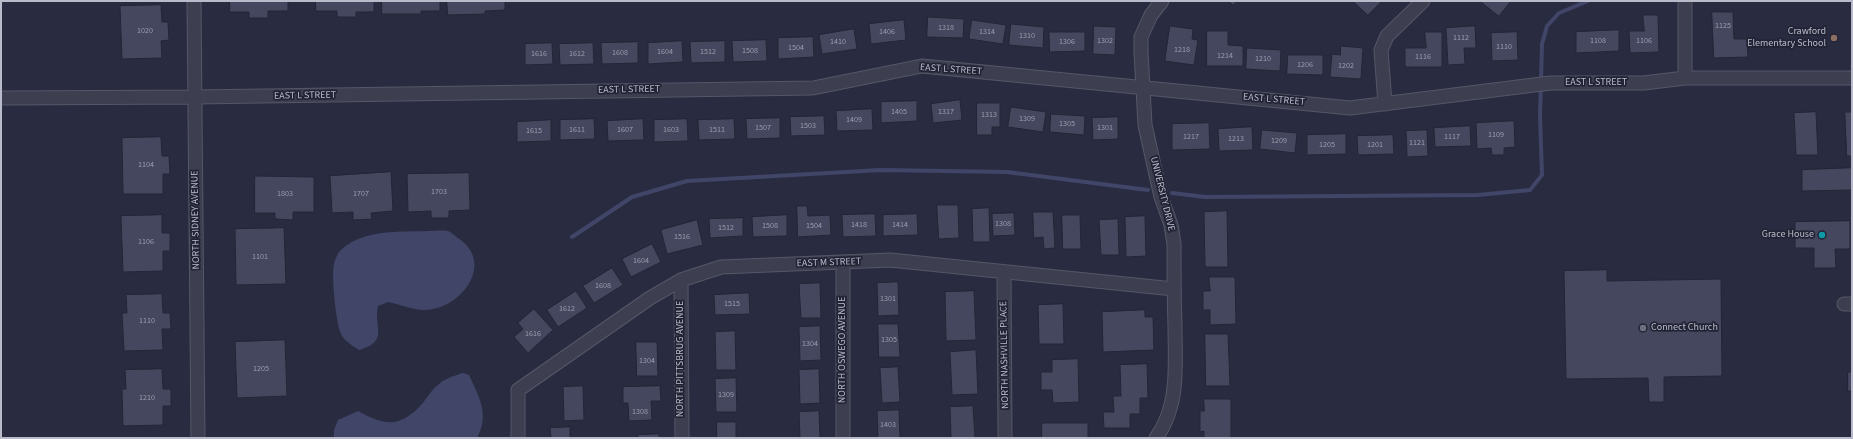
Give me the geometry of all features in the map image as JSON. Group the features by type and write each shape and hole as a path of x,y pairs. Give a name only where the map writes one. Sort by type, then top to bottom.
{"street":[{"name":"NORTH SIDNEY AVENUE","path":"194,1 198,438"},
{"name":"UNIVERSITY DRIVE","path":"1156,438 1164,425 1171,408 1176,384 1174,244 1171,224 1161,197 1145,125 1141,37 1151,15 1162,1"},
{"path":"1386,104 1381,50 1387,36 1423,1"},
{"path":"1685,1 1686,78"},
{"name":"EAST L STREET","path":"1,98 195,97 812,88 922,66 1350,108 1550,83 1644,84 1686,78 1852,78"},
{"name":"EAST M STREET","path":"518,438 518,390 650,298 681,280 721,267 890,260 1174,288"},
{"name":"NORTH OSWEGO AVENUE","path":"843,262 843,438"},
{"name":"NORTH NASHVILLE PLACE","path":"1004,272 1006,438"},
{"name":"NORTH PITTSBRUG AVENUE","path":"681,280 682,438"}],"water":[{"path":"448,231 458,238 469,248 474,260 474,272 469,283 461,294 438,308 420,310 388,302 378,306 377,338 369,346 359,350 350,344 342,336 338,322 335,300 333,270 340,251 350,243 371,235 395,232"},
{"path":"463,373 469,375 482,406 483,421 477,438 334,438 334,430 338,420 358,411 376,420 384,422 399,421 414,412 433,389 441,383"}],"building":[{"path":"230,1 288,1 288,11 268,11 268,18 249,18 249,12 230,12"},
{"path":"316,1 374,1 374,12 356,12 356,17 337,17 337,11 316,11"},
{"path":"382,1 440,1 440,11 421,11 421,14 382,14"},
{"path":"447,1 505,1 505,10 485,11 485,14 448,15"},
{"path":"1229,1 1237,1 1233,5"},
{"path":"1353,1 1382,1 1368,15"},
{"path":"1480,1 1511,1 1499,16"},
{"path":"161,5 162,22 168,22 169,40 161,41 162,58 122,59 120,6"},
{"path":"1712,12 1733,12 1734,39 1747,39 1748,57 1714,58"},
{"path":"1643,15 1658,15 1659,52 1630,53 1629,31 1644,31"},
{"path":"928,17 964,19 963,38 927,37"},
{"path":"904,20 906,40 871,44 869,24"},
{"path":"972,20 1006,25 1003,44 969,39"},
{"path":"1011,24 1044,27 1043,48 1009,45"},
{"path":"1094,26 1116,27 1115,55 1093,54"},
{"path":"1170,26 1193,29 1192,39 1198,40 1194,65 1165,61"},
{"path":"1475,26 1476,48 1464,48 1465,64 1448,65 1446,28"},
{"path":"854,29 857,49 822,54 819,35"},
{"path":"1619,30 1619,51 1576,53 1576,32"},
{"path":"1207,31 1228,31 1228,45 1243,46 1243,66 1207,66"},
{"path":"1049,32 1085,32 1085,51 1050,52"},
{"path":"1425,32 1442,32 1442,67 1405,67 1405,48 1426,48"},
{"path":"1517,32 1518,60 1492,61 1491,33"},
{"path":"813,37 814,57 778,59 778,38"},
{"path":"766,40 767,61 733,62 732,41"},
{"path":"682,41 683,62 648,64 648,43"},
{"path":"725,41 725,62 691,63 690,42"},
{"path":"638,42 638,63 602,64 601,43"},
{"path":"552,43 553,64 525,65 525,44"},
{"path":"593,43 594,64 560,65 559,44"},
{"path":"1341,46 1363,48 1361,79 1330,77 1332,54 1340,55"},
{"path":"1247,48 1281,50 1280,71 1246,69"},
{"path":"1288,55 1323,55 1323,75 1287,74"},
{"path":"960,100 962,120 933,123 931,104"},
{"path":"917,101 917,121 881,123 881,102"},
{"path":"977,103 1000,103 1000,127 992,127 992,135 977,135"},
{"path":"1011,107 1046,112 1043,132 1008,127"},
{"path":"872,109 873,130 837,131 836,111"},
{"path":"1816,112 1818,155 1796,155 1794,113"},
{"path":"1845,112 1852,112 1852,156 1847,156"},
{"path":"1051,114 1085,116 1084,135 1050,132"},
{"path":"824,116 825,135 791,136 790,117"},
{"path":"1118,117 1118,139 1093,140 1092,118"},
{"path":"780,118 780,138 747,139 746,119"},
{"path":"594,119 595,139 560,140 560,120"},
{"path":"643,119 644,140 608,141 607,121"},
{"path":"687,119 688,141 654,142 654,120"},
{"path":"734,119 735,139 699,140 698,120"},
{"path":"551,120 551,141 517,142 517,122"},
{"path":"1514,121 1515,147 1504,148 1504,155 1492,155 1491,148 1477,149 1476,123"},
{"path":"1209,123 1210,149 1172,150 1172,124"},
{"path":"1470,126 1471,146 1435,147 1434,128"},
{"path":"1252,127 1253,150 1219,151 1218,129"},
{"path":"1262,130 1297,133 1295,153 1260,149"},
{"path":"1427,130 1428,156 1407,157 1406,131"},
{"path":"1346,134 1346,154 1307,155 1307,135"},
{"path":"1393,135 1394,154 1358,155 1357,136"},
{"path":"161,137 162,156 169,156 170,174 163,174 163,194 123,194 122,138"},
{"path":"1852,168 1852,190 1802,191 1802,170"},
{"path":"391,172 393,211 371,213 372,219 353,220 353,212 332,213 330,176"},
{"path":"469,173 470,210 449,211 449,218 431,218 431,211 408,212 407,174"},
{"path":"255,176 314,177 314,212 293,212 293,220 275,219 275,213 255,213"},
{"path":"937,205 958,205 959,238 939,239"},
{"path":"797,206 807,206 808,216 830,215 831,235 798,237"},
{"path":"989,208 990,242 973,242 972,209"},
{"path":"1227,211 1228,267 1205,267 1204,212"},
{"path":"1033,212 1053,212 1055,248 1044,249 1043,237 1034,238"},
{"path":"1014,213 1015,235 993,236 992,214"},
{"path":"875,214 876,236 843,237 842,215"},
{"path":"917,214 918,235 883,236 883,215"},
{"path":"162,215 162,233 170,233 170,251 163,251 163,271 123,272 121,216"},
{"path":"787,215 787,236 753,237 752,217"},
{"path":"1062,215 1080,215 1081,249 1063,249"},
{"path":"1145,216 1146,256 1126,257 1125,217"},
{"path":"743,218 743,236 710,238 709,219"},
{"path":"1118,219 1119,255 1101,255 1099,220"},
{"path":"697,220 703,245 667,254 661,230"},
{"name":"Grace House","path":"1850,221 1850,249 1835,249 1836,268 1814,268 1814,248 1795,248 1795,222"},
{"path":"284,228 286,284 236,285 235,229"},
{"path":"652,244 661,262 631,277 622,259"},
{"path":"612,268 623,285 594,303 583,286"},
{"name":"Connect Church","path":"1607,270 1607,281 1721,279 1722,376 1664,377 1664,402 1649,402 1648,378 1566,379 1564,271"},
{"path":"1209,277 1235,277 1236,324 1210,325 1210,310 1203,310 1203,291 1210,291"},
{"path":"898,282 899,315 878,316 877,283"},
{"path":"820,283 821,318 801,318 799,284"},
{"path":"576,291 587,308 558,327 547,310"},
{"path":"974,291 976,340 946,341 945,292"},
{"path":"749,293 750,314 715,315 714,295"},
{"path":"162,294 163,313 170,313 171,329 162,329 163,350 124,351 122,313 127,313 126,295"},
{"path":"1063,304 1064,344 1039,344 1038,305"},
{"path":"534,309 553,330 528,353 514,337 523,329 518,323"},
{"path":"1145,310 1145,317 1153,317 1154,350 1103,352 1102,312"},
{"path":"878,324 898,324 900,357 879,357"},
{"path":"820,326 821,360 800,361 799,327"},
{"path":"735,331 736,370 716,370 715,332"},
{"path":"1205,334 1228,334 1230,386 1206,386"},
{"path":"285,340 287,396 237,398 235,342"},
{"path":"636,342 657,342 658,376 637,376"},
{"path":"976,350 978,394 952,395 950,352"},
{"path":"1078,359 1079,402 1053,403 1052,390 1041,390 1041,372 1052,372 1052,360"},
{"path":"1147,364 1148,398 1140,398 1140,414 1130,414 1130,428 1104,428 1103,412 1114,412 1113,396 1121,396 1120,365"},
{"path":"898,367 900,402 882,403 880,368"},
{"path":"162,369 163,389 171,389 171,406 163,406 163,425 123,426 122,389 126,389 125,370"},
{"path":"819,369 820,403 800,404 799,370"},
{"path":"1848,372 1852,372 1852,391 1848,391"},
{"path":"736,378 737,412 716,412 715,379"},
{"path":"583,386 584,420 564,421 563,387"},
{"path":"660,386 661,401 651,401 652,420 629,421 628,403 623,403 623,387"},
{"path":"1204,399 1231,399 1231,438 1204,438 1204,431 1200,432 1200,411 1204,411"},
{"path":"973,406 975,438 951,438 950,407"},
{"path":"899,410 900,438 878,438 877,411"},
{"path":"819,411 820,438 800,438 799,412"},
{"path":"717,422 736,422 736,438 717,438"},
{"path":"1042,423 1088,423 1088,438 1042,438"},
{"path":"570,427 570,438 551,438 550,428"},
{"path":"659,434 659,438 638,438 638,435"}],"waterway":[{"path":"1172,193 1205,197 1478,195 1530,190 1542,175 1540,116 1542,44 1547,26 1559,13 1588,1"},
{"path":"572,237 632,197 687,181 881,170 1007,172 1148,190"}],"place":[{"name":"Crawford Elementary School","path":"1834,38"},
{"name":"Grace House","path":"1822,235"},
{"name":"Connect Church","path":"1643,328"}]}
